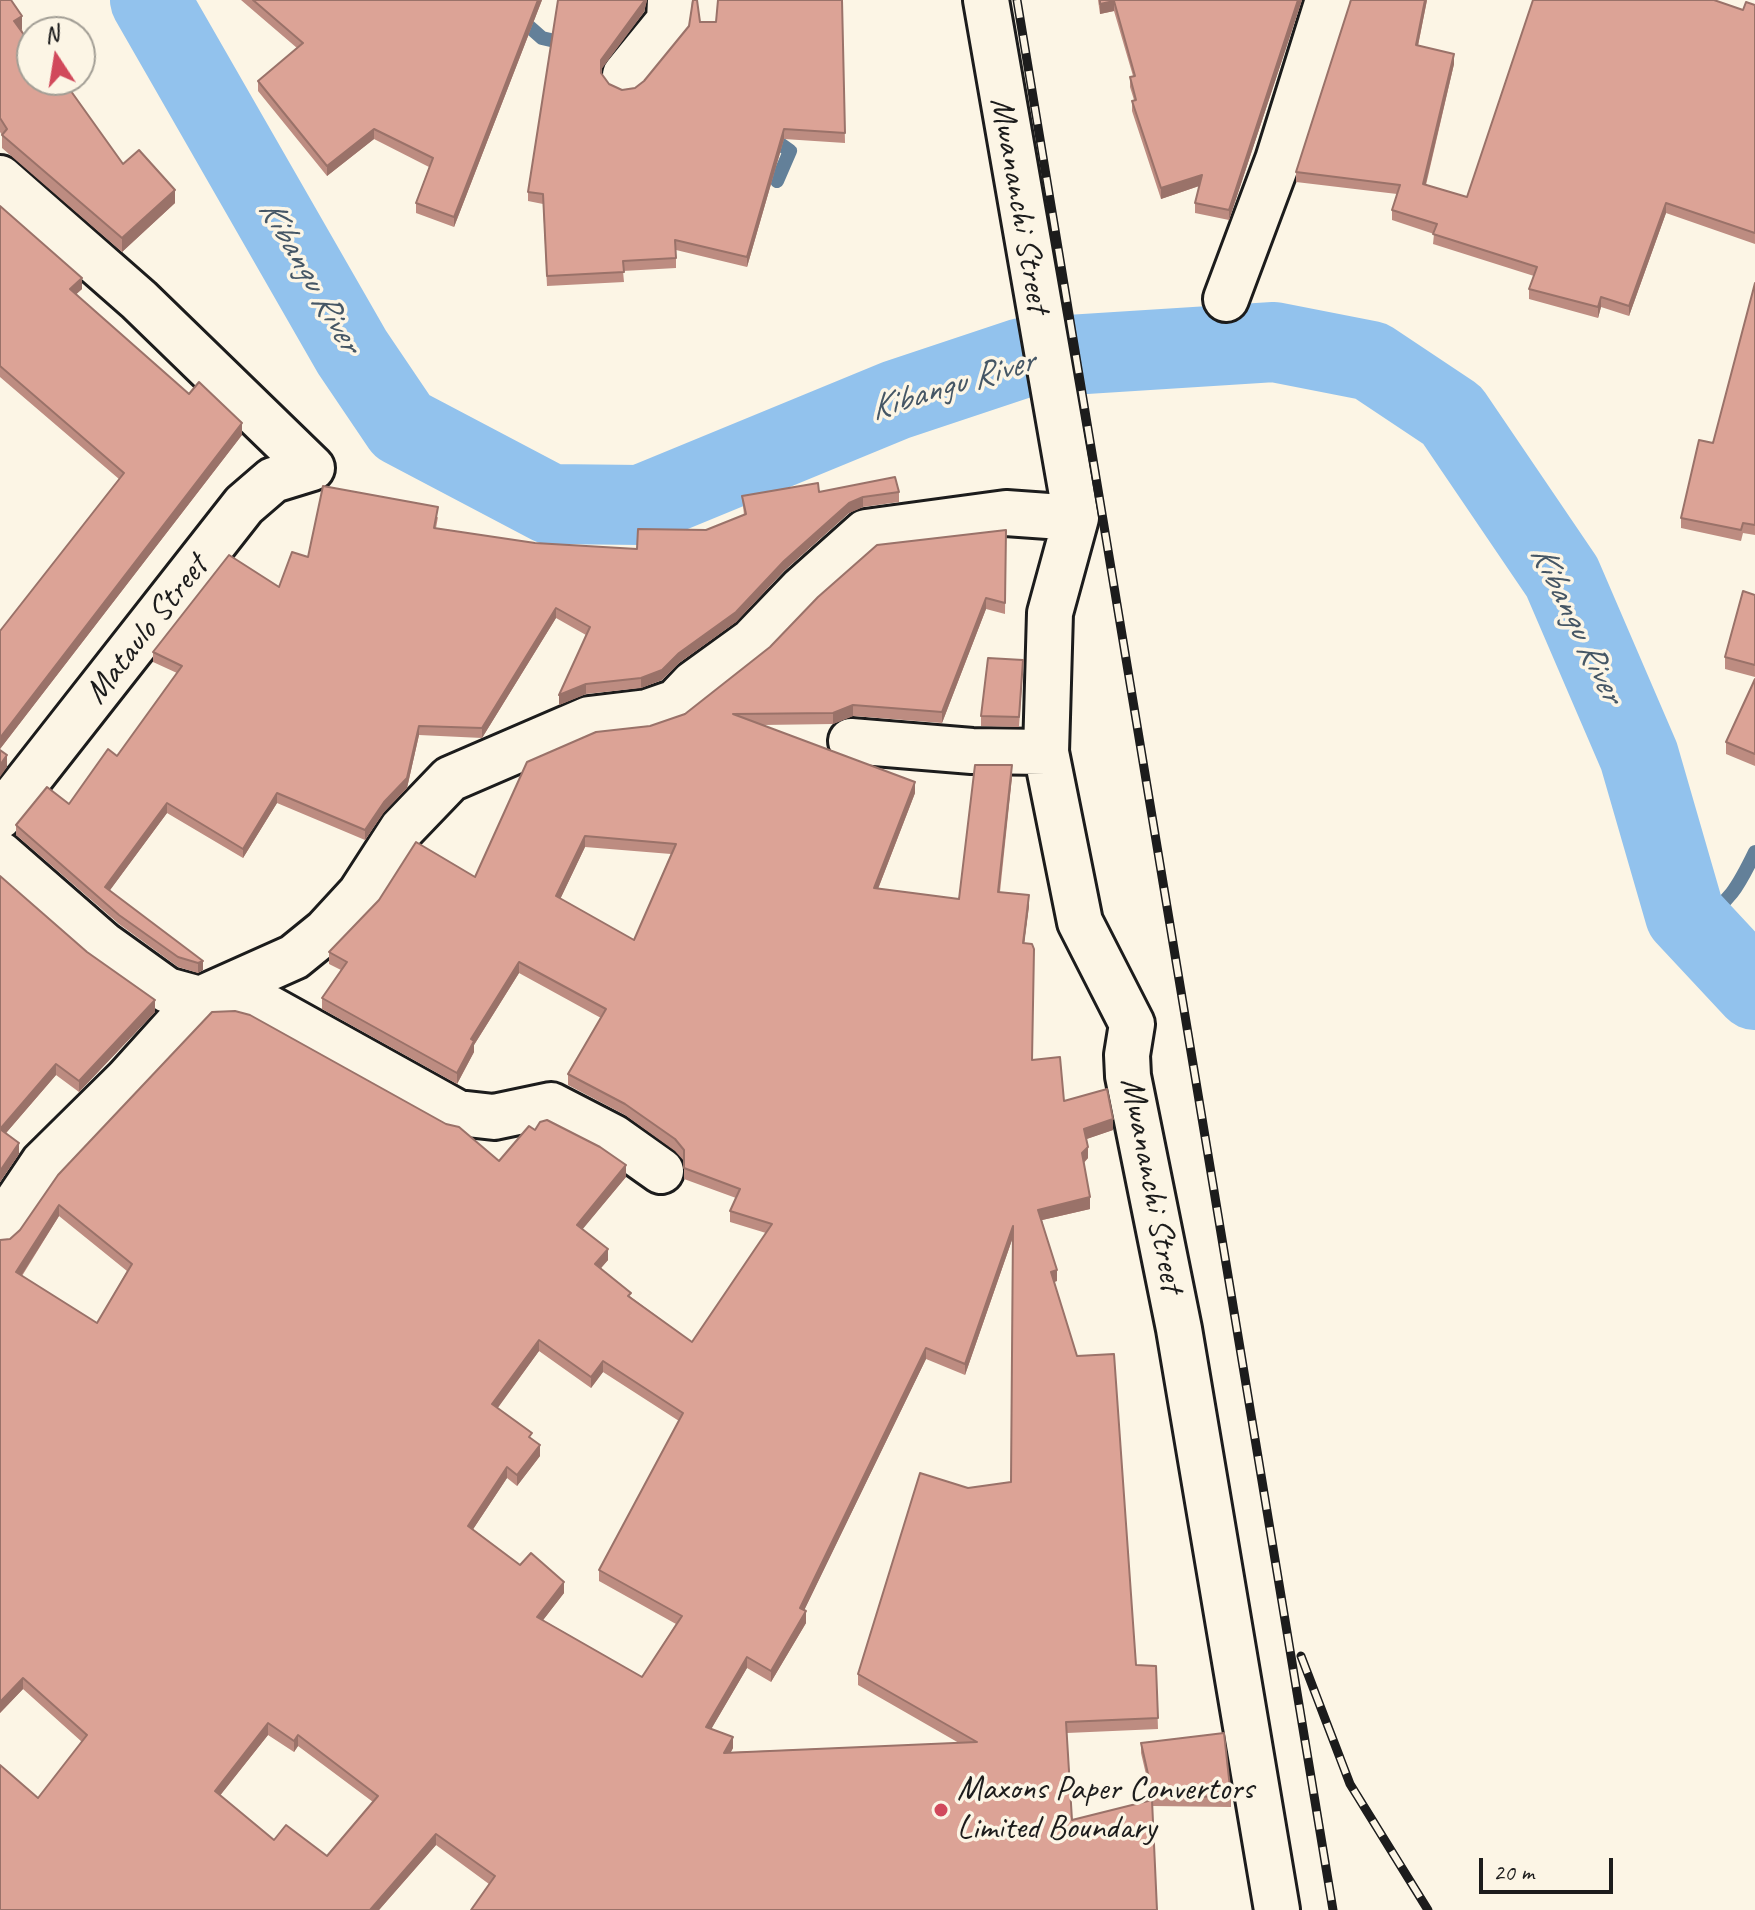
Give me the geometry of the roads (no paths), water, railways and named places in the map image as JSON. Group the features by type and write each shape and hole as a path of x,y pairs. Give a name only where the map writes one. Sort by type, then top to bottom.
{"street":[{"path":"625,75 669,21 670,0"},
{"name":"Mwananchi Street","path":"986,0 1033,289 1076,518 1050,613 1046,752 1080,922 1132,1024 1127,1055 1128,1076 1179,1329 1277,1910"},
{"path":"1226,299 1278,160 1328,0"},
{"name":"Mataulo Street","path":"0,178 139,300 312,468 273,480 244,505 0,816"},
{"path":"0,1227 43,1163 127,1080 200,999 294,957 326,931 360,894 402,829 450,779 589,719 647,712 676,702 694,683 752,641 810,581 866,532 1006,513 1076,518"},
{"path":"851,741 972,751 1046,752"},
{"path":"0,854 142,976 167,990 200,999 238,997 260,1003 458,1113 494,1117 537,1105 563,1109 613,1137 661,1171"}],"waterway":[{"name":"Kibangu River","path":"150,0 352,352 402,426 550,504 641,505 896,400 1022,358 1274,342 1371,361 1452,415 1562,577 1639,756 1685,915 1755,990"},
{"path":"516,15 542,38 568,44"},
{"path":"769,136 790,151 777,181"},
{"path":"1685,915 1696,921 1717,909 1738,884 1755,852"}],"railway":[{"path":"1017,0 1333,1910"},
{"path":"1301,1656 1350,1784 1428,1910"}],"place":[{"name":"Maxons Paper Convertors Limited Boundary","path":"941,1810"}]}
